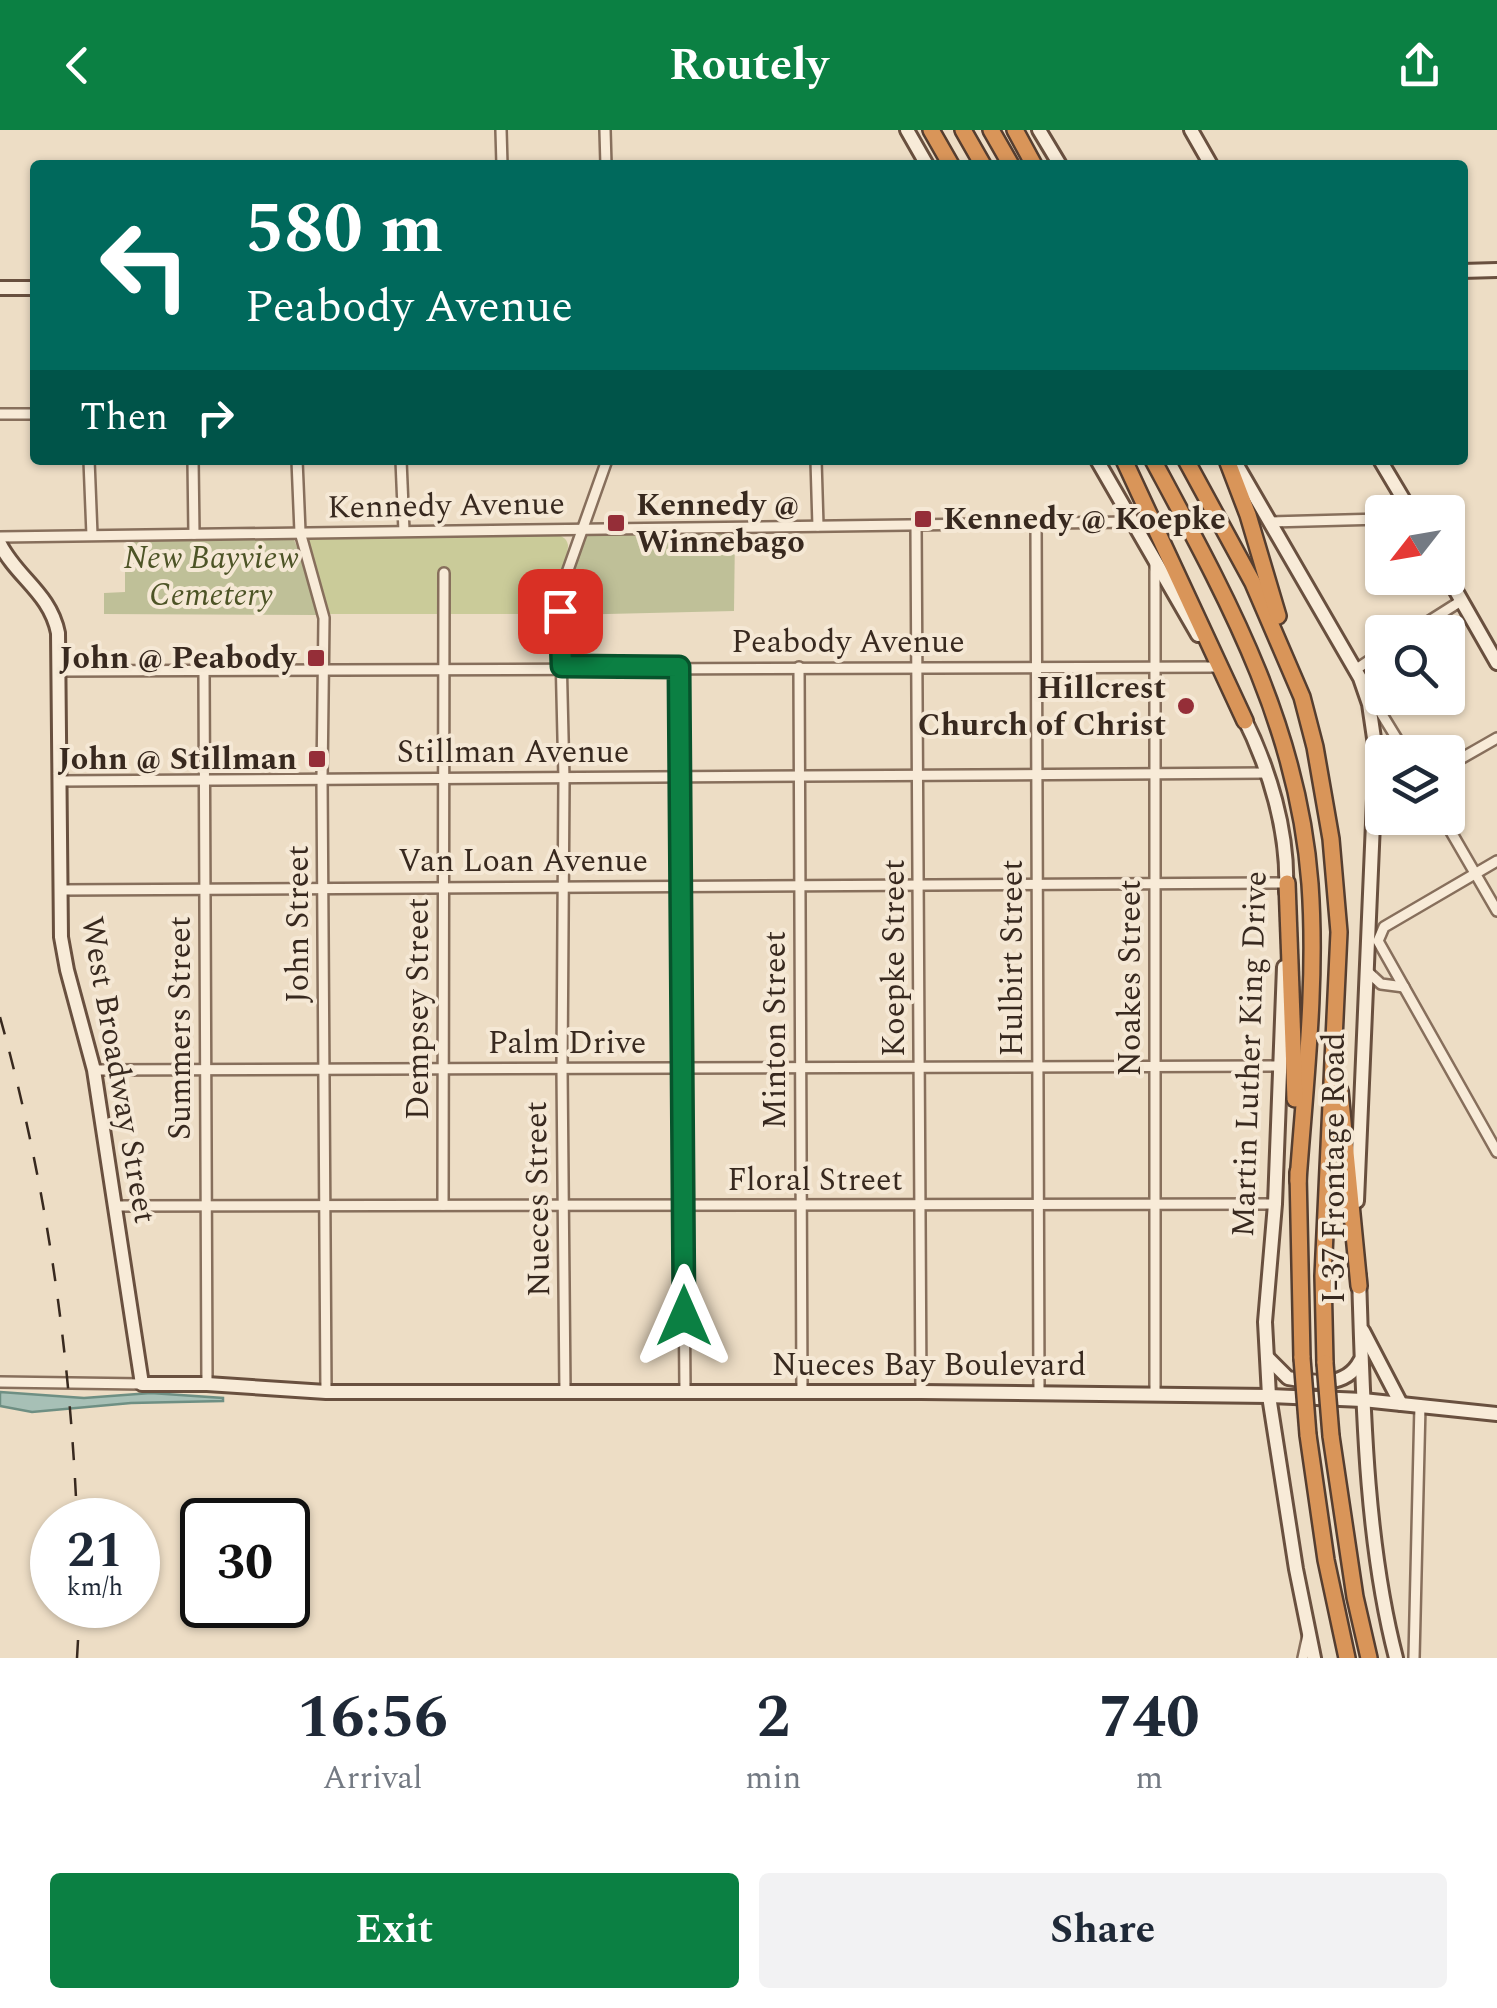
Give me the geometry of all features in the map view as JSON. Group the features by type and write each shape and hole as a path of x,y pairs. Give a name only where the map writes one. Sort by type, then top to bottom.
{"highway":[{"path":"931,130 949,160"},
{"path":"963,130 980,160"},
{"path":"991,130 1008,160"},
{"path":"1016,130 1031,160"},
{"path":"1126,465 1245,721"},
{"path":"1147,465 1182,514"},
{"path":"1157,465 1240,624 1260,671 1298,802 1310,882 1312,942 1298,1180"},
{"path":"1189,465 1254,583 1302,697"},
{"path":"1232,465 1302,697 1332,839 1341,1102 1359,1286"},
{"path":"1287,883 1302,1358 1308,1436 1326,1560 1348,1658"},
{"path":"1338,970 1323,1276 1325,1363 1330,1436 1355,1598 1369,1658"}],"main road":[{"path":"907,130 925,160"},
{"path":"1039,130 1057,160"},
{"path":"1191,130 1208,160"},
{"path":"1468,271 1497,270"},
{"path":"0,288 30,288"},
{"name":"Martin Luther King Drive","path":"1100,465 1245,721 1267,773 1284,847 1287,883 1280,1066 1265,1322 1269,1396"},
{"name":"I-37 Frontage Road","path":"1233,465 1357,674 1370,704 1376,752 1357,1171 1362,1400 1383,1608 1396,1658"},
{"path":"1383,465 1400,495"},
{"name":"West Broadway Street","path":"0,540 47,602 58,633 61,937 66,970 94,1070 142,1384"},
{"path":"1458,595 1497,663"},
{"path":"1360,1326 1402,1404"},
{"path":"1267,1356 1288,1378 1334,1382 1348,1376 1361,1358"},
{"name":"Nueces Bay Boulevard","path":"142,1384 326,1392 1039,1392 1269,1396 1362,1400 1497,1414"},
{"path":"1269,1396 1314,1658"}],"street":[{"path":"501,130 502,160"},
{"path":"605,130 606,160"},
{"path":"0,414 30,414"},
{"path":"89,465 92,535"},
{"path":"193,465 194,534"},
{"name":"John Street","path":"296,465 300,532 324,618 326,1392"},
{"path":"401,465 404,531"},
{"name":"Nueces Street","path":"565,1392 560,611 563,584 605,465"},
{"path":"816,465 818,526"},
{"path":"1270,522 1365,519"},
{"name":"Kennedy Avenue","path":"0,540 92,535 1132,522"},
{"name":"Hulbirt Street","path":"1036,524 1039,1392"},
{"name":"Koepke Street","path":"916,525 921,1392"},
{"name":"Noakes Street","path":"1154,1395 1155,562"},
{"name":"Dempsey Street","path":"443,1206 444,573"},
{"path":"1438,615 1461,600"},
{"name":"Peabody Avenue","path":"60,671 562,666 1217,667"},
{"path":"679,667 685,1391"},
{"name":"Minton Street","path":"799,667 802,1392"},
{"path":"1365,667 1357,674 1395,735"},
{"name":"Summers Street","path":"204,672 207,1384"},
{"path":"1465,756 1497,738"},
{"name":"Stillman Avenue","path":"59,780 1267,773"},
{"path":"1453,835 1497,911"},
{"path":"1497,861 1384,927 1378,936 1497,1152"},
{"name":"Van Loan Avenue","path":"60,890 1287,883"},
{"path":"1365,970 1381,984 1404,987"},
{"path":"1363,1003 1369,992 1381,984"},
{"name":"Palm Drive","path":"94,1070 1280,1066"},
{"name":"Floral Street","path":"115,1206 1274,1204"},
{"name":"Nueces Bay Boulevard","path":"0,1382 142,1384"},
{"path":"1414,1658 1420,1406"},
{"path":"1303,1658 1308,1632"}],"green space":[{"path":"735,532 734,611 565,615 570,574 586,534"},
{"path":"556,534 568,545 556,614 326,614 324,593 307,542 312,537"},
{"name":"New Bayview Cemetery","path":"293,537 312,585 317,615 104,614 104,593 125,592 125,539"}],"shaded area":[{"path":"0,1392 84,1398 151,1393 223,1401 131,1403 32,1412 0,1406"}],"railway":[{"path":"0,1017 30,1141 53,1266 76,1498"},
{"path":"77,1658 79,1628"}],"place":[{"name":"Kennedy @ Koepke","path":"923,519"},
{"name":"Kennedy @ Winnebago","path":"616,523"},
{"name":"John @ Peabody","path":"316,658"},
{"name":"Hillcrest Church of Christ","path":"1186,706"},
{"name":"John @ Stillman","path":"317,759"}],"route":[{"path":"560,611 562,666 679,667 684,1316"}]}
